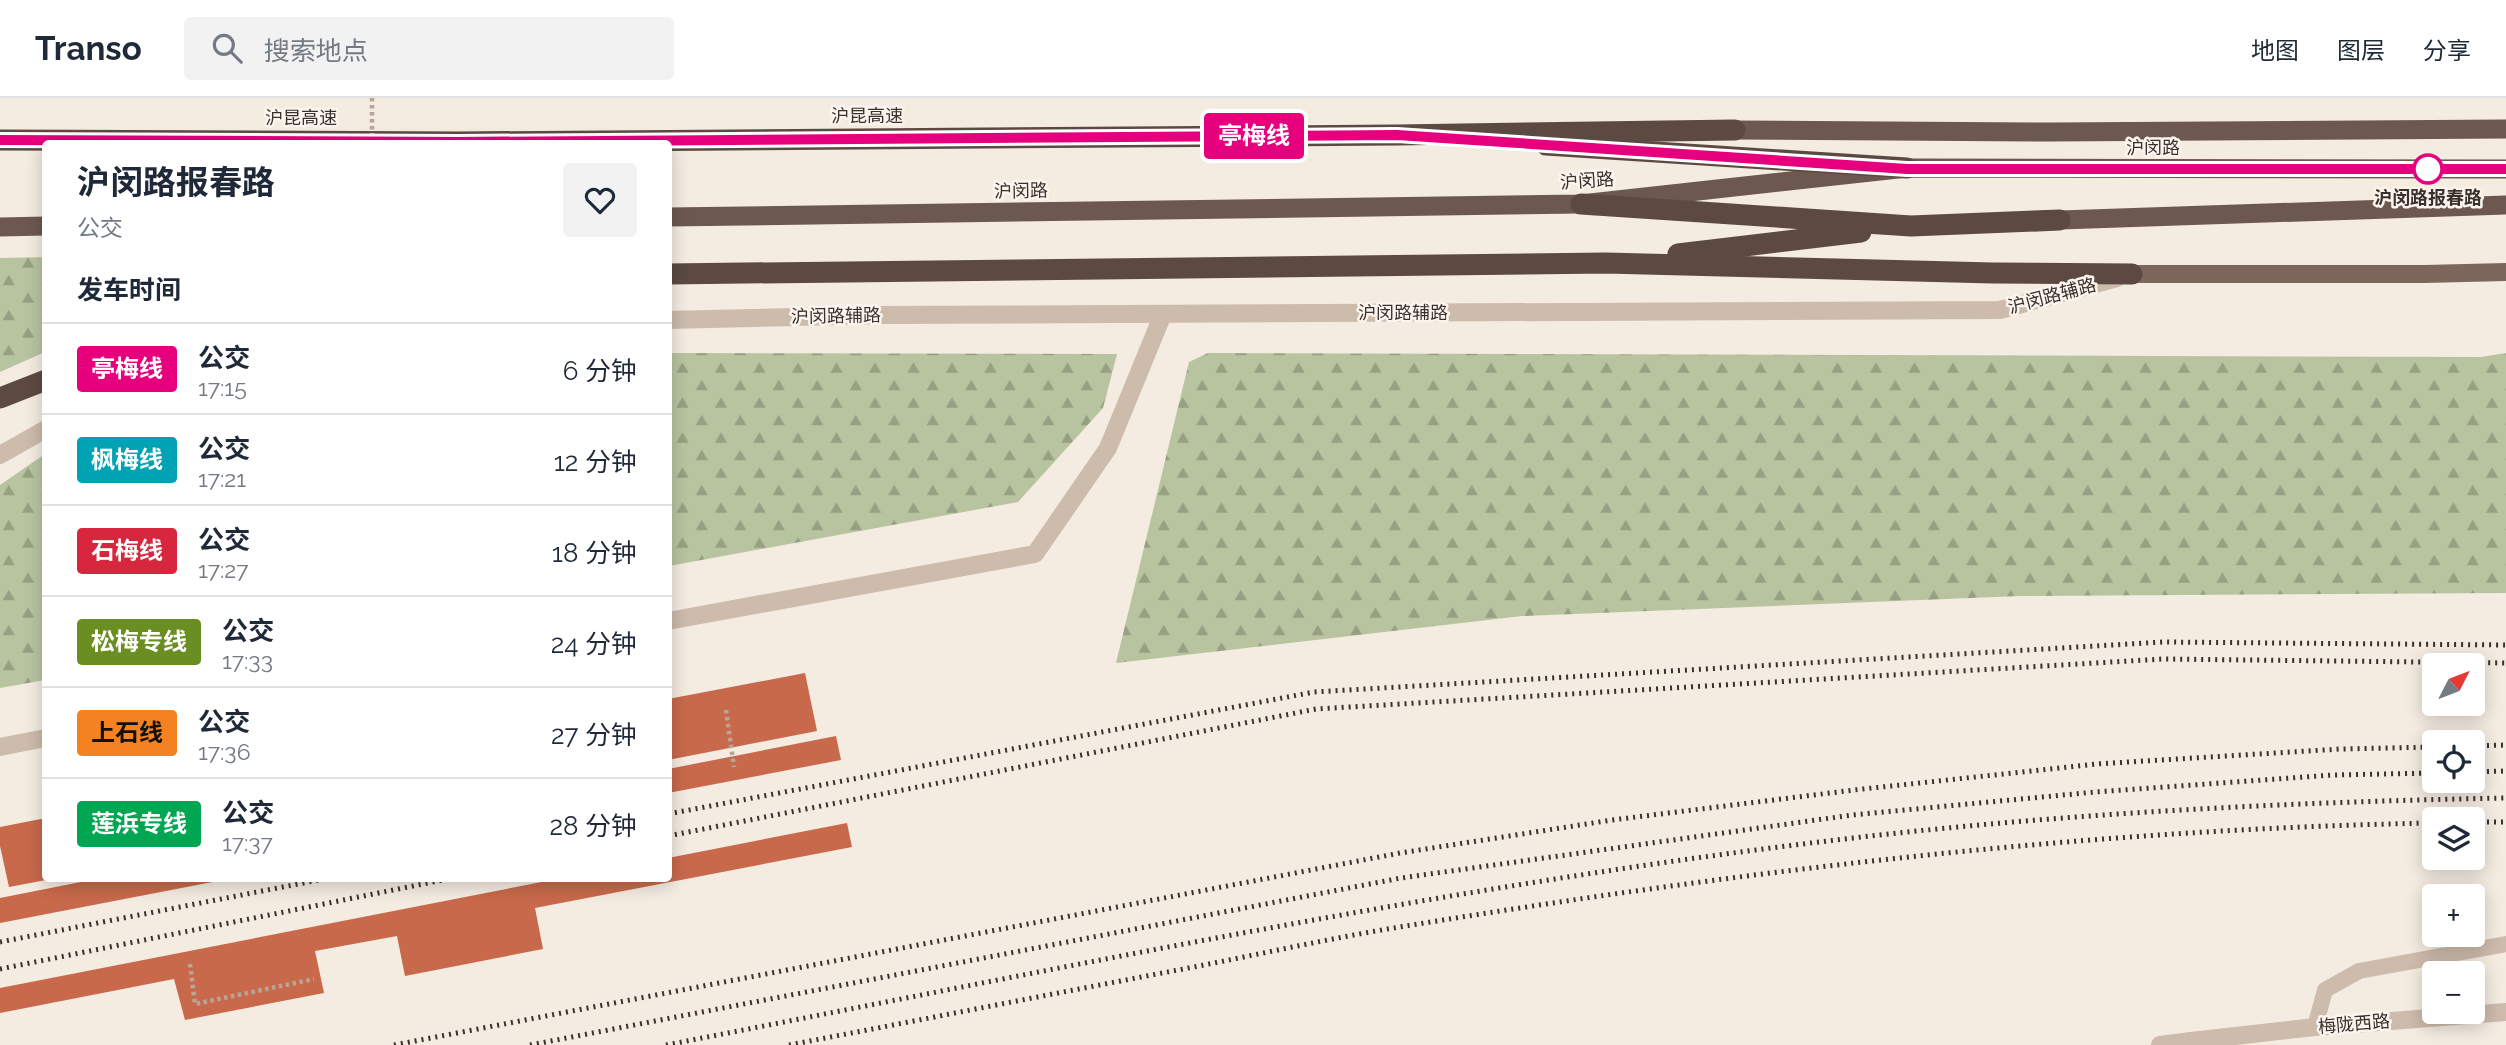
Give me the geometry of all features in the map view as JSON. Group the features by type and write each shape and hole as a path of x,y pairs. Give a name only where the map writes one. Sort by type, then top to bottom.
{"highway":[{"path":"1735,130 2051,132 2506,129"},
{"name":"沪昆高速","path":"672,140 1735,130"},
{"path":"1397,135 1907,169"},
{"name":"沪昆高速","path":"0,140 42,140"},
{"name":"沪闵路","path":"672,217 1581,204 1907,169 2506,169"},
{"path":"1581,204 1912,226"},
{"path":"1606,263 1912,226 2506,205"},
{"path":"0,227 42,226"},
{"path":"672,274 1606,263 2132,274"},
{"path":"0,398 42,382"}],"main road":[{"path":"2132,274 2506,272"}],"street":[{"name":"沪闵路辅路","path":"672,320 883,315 2000,310 2132,274"},
{"path":"672,620 1035,554 1108,448 1163,314"},
{"path":"0,455 42,431"},
{"path":"0,747 42,739"},
{"name":"梅陇西路","path":"2161,1045 2315,1027 2506,1012"}],"lane":[{"path":"2315,1027 2325,990 2359,971 2506,944"}],"path":[{"path":"372,98 372,140"},
{"path":"726,710 734,767"},
{"path":"190,964 195,1004 314,979"}],"green space":[{"path":"42,257 42,353 0,372 0,258"},
{"path":"672,353 1117,354 1103,408 1018,502 672,565"},
{"path":"1208,353 2481,357 2506,353 2506,593 2020,596 1522,616 1116,663 1189,362"},
{"path":"42,456 42,681 0,688 0,485"}],"building":[{"path":"805,673 817,731 672,759 672,698"},
{"path":"836,736 841,760 672,792 672,768"},
{"path":"42,819 42,881 9,887 0,846 0,827"},
{"path":"847,823 852,847 672,882 672,857"},
{"path":"81,882 213,882 0,923 0,898"},
{"path":"542,882 670,882 535,908 543,949 405,976 397,936 315,951 324,993 185,1020 174,979 0,1013 0,988"}],"railway":[{"path":"672,813 1314,692 2163,642 2506,645"},
{"path":"672,835 1316,709 2163,659 2506,663"},
{"path":"2485,746 2506,745"},
{"path":"394,1045 1400,853 1612,820 2096,764 2340,749 2422,747"},
{"path":"2485,772 2506,771"},
{"path":"530,1045 1401,878 1852,815 2095,792 2333,775 2422,773"},
{"path":"666,1045 1258,930 1555,879 1704,857 1934,829 2097,815 2343,802 2506,798"},
{"path":"2485,822 2506,822"},
{"path":"789,1045 1359,934 1666,887 1794,870 2049,843 2306,827 2422,823"},
{"path":"0,942 308,882"},
{"path":"0,969 433,882"}],"bus line":[{"name":"亭梅线","path":"672,140 1397,135 1907,169 2506,169"},
{"name":"亭梅线","path":"0,140 42,140"}],"place":[{"name":"沪闵路报春路","path":"2428,169"}]}
